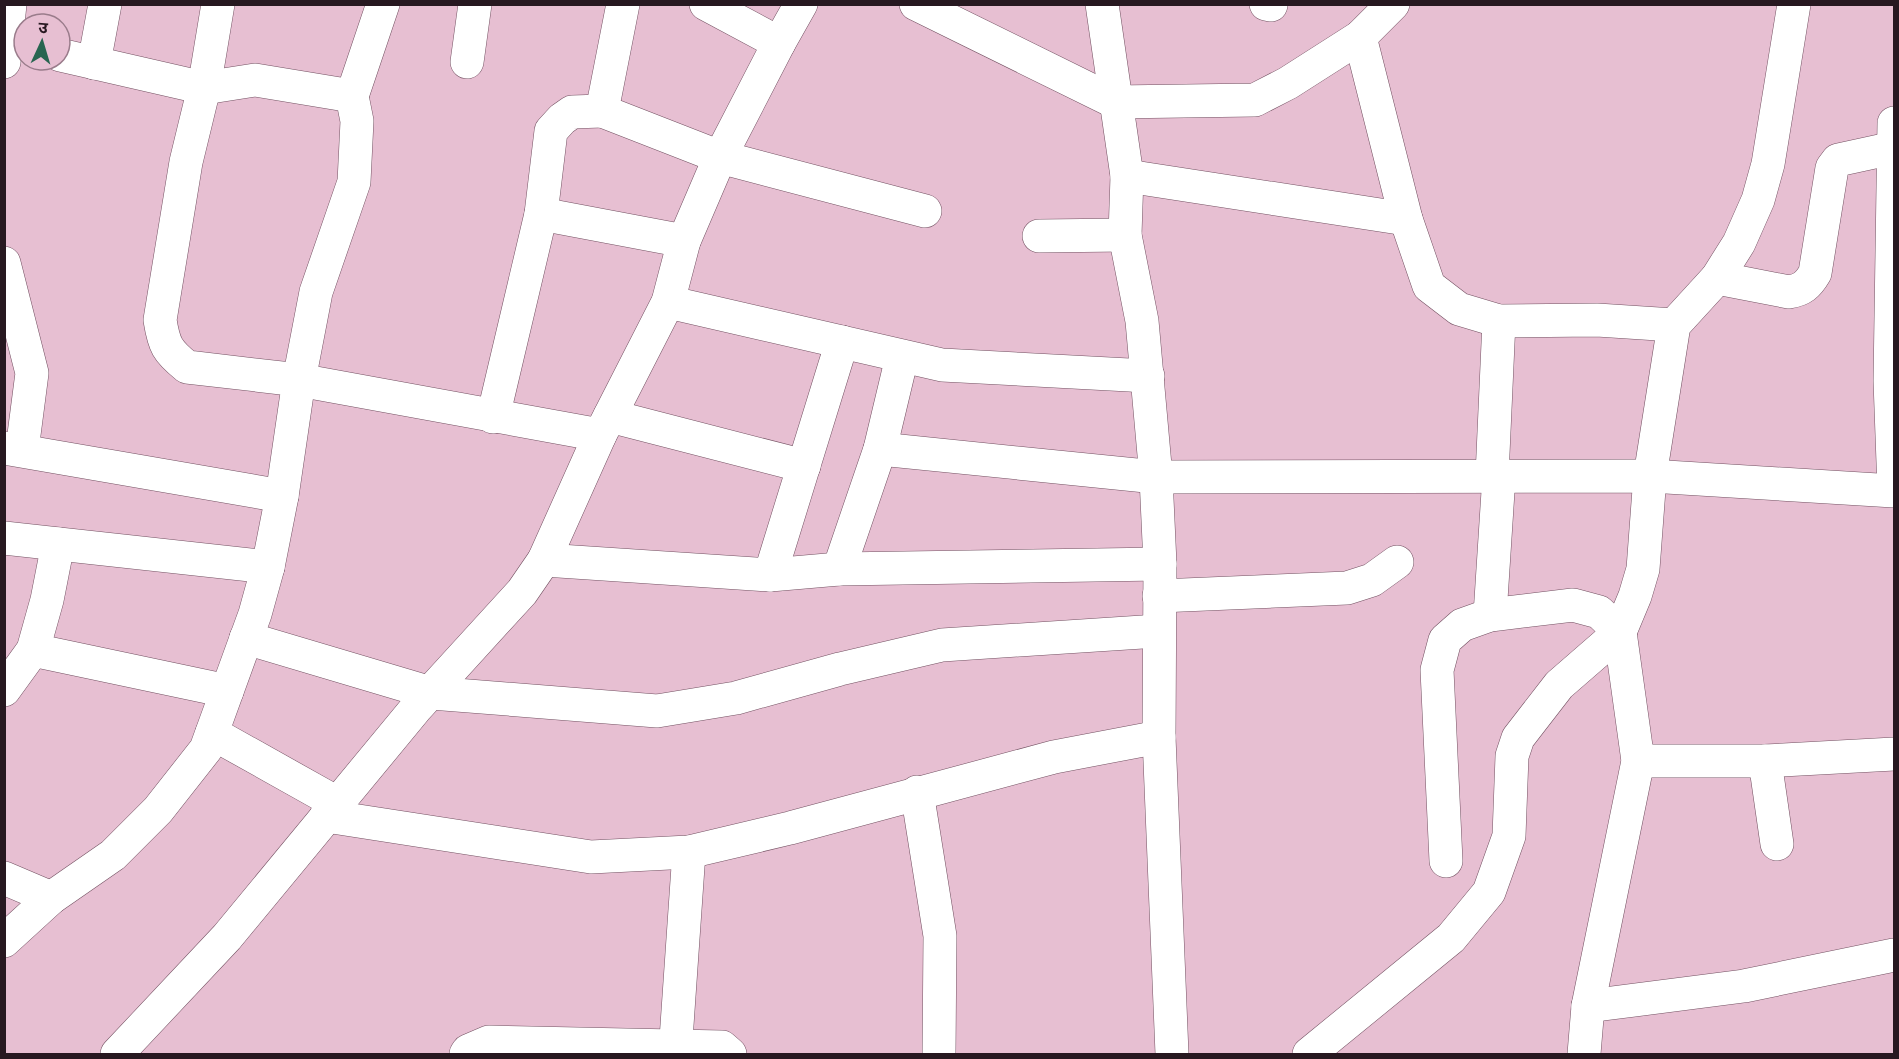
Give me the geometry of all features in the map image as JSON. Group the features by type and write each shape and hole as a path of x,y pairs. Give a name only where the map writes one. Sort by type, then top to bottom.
{"street":[{"path":"10,4 10,48"},
{"path":"94,63 105,4"},
{"path":"218,4 204,88 186,162 160,320 163,341 174,356 187,367 299,380 493,417 605,425 804,466"},
{"path":"4,941 51,898 112,855 158,810 206,749 255,614 268,567 316,292 354,182 357,121 352,96 382,4"},
{"path":"467,62 475,4"},
{"path":"602,111 623,4"},
{"path":"706,4 779,43"},
{"path":"117,1054 227,937 431,693 522,592 544,560 605,425 668,302 684,241 720,157 801,4"},
{"path":"916,4 1115,102 1254,100 1288,83 1360,37 1392,4"},
{"path":"1077,4 1103,13 1127,176 1125,236 1142,321 1148,376 1156,477 1160,580 1159,737 1172,1054"},
{"path":"1266,4 1271,5"},
{"path":"1308,1054 1451,938 1488,892 1509,836 1512,756 1518,738 1558,685 1620,632 1635,596 1642,569 1650,476 1674,325 1717,278 1739,243 1758,200 1768,164 1794,4"},
{"path":"1360,37 1406,219 1429,286 1458,309 1499,321 1597,320 1674,325"},
{"path":"72,58 204,88 255,80 352,96"},
{"path":"493,417 542,214 551,131 562,118 572,112 602,111 720,157 925,211"},
{"path":"880,449 1156,477 1650,476 1894,491 1890,381 1894,136 1838,160 1832,168 1815,273 1809,283 1800,290 1789,292 1717,278"},
{"path":"1127,176 1406,219"},
{"path":"542,214 684,241"},
{"path":"1039,236 1125,236"},
{"path":"4,263 32,373 13,449 282,496"},
{"path":"668,302 942,365 1148,376"},
{"path":"1490,615 1499,321"},
{"path":"770,575 842,342"},
{"path":"839,568 880,449 902,357"},
{"path":"4,538 268,567"},
{"path":"4,690 33,650 47,600 58,544"},
{"path":"544,560 770,575 839,568 1347,588 1372,580 1397,562"},
{"path":"1446,861 1437,670 1445,640 1462,625 1490,615 1573,605 1599,612 1620,632 1638,761 1588,1006 1584,1054"},
{"path":"246,638 431,693 657,711 736,698 840,669 942,645 1158,631"},
{"path":"33,650 227,691"},
{"path":"212,733 331,810 591,857 636,857 689,852 790,828 1054,757 1159,737"},
{"path":"1638,761 1765,761 1894,754"},
{"path":"1765,761 1777,844"},
{"path":"917,792 940,936 939,1054"},
{"path":"676,1050 689,852"},
{"path":"4,878 51,898"},
{"path":"1588,1006 1744,986 1894,955"},
{"path":"466,1054 489,1042 676,1050 722,1047 730,1054"}]}
